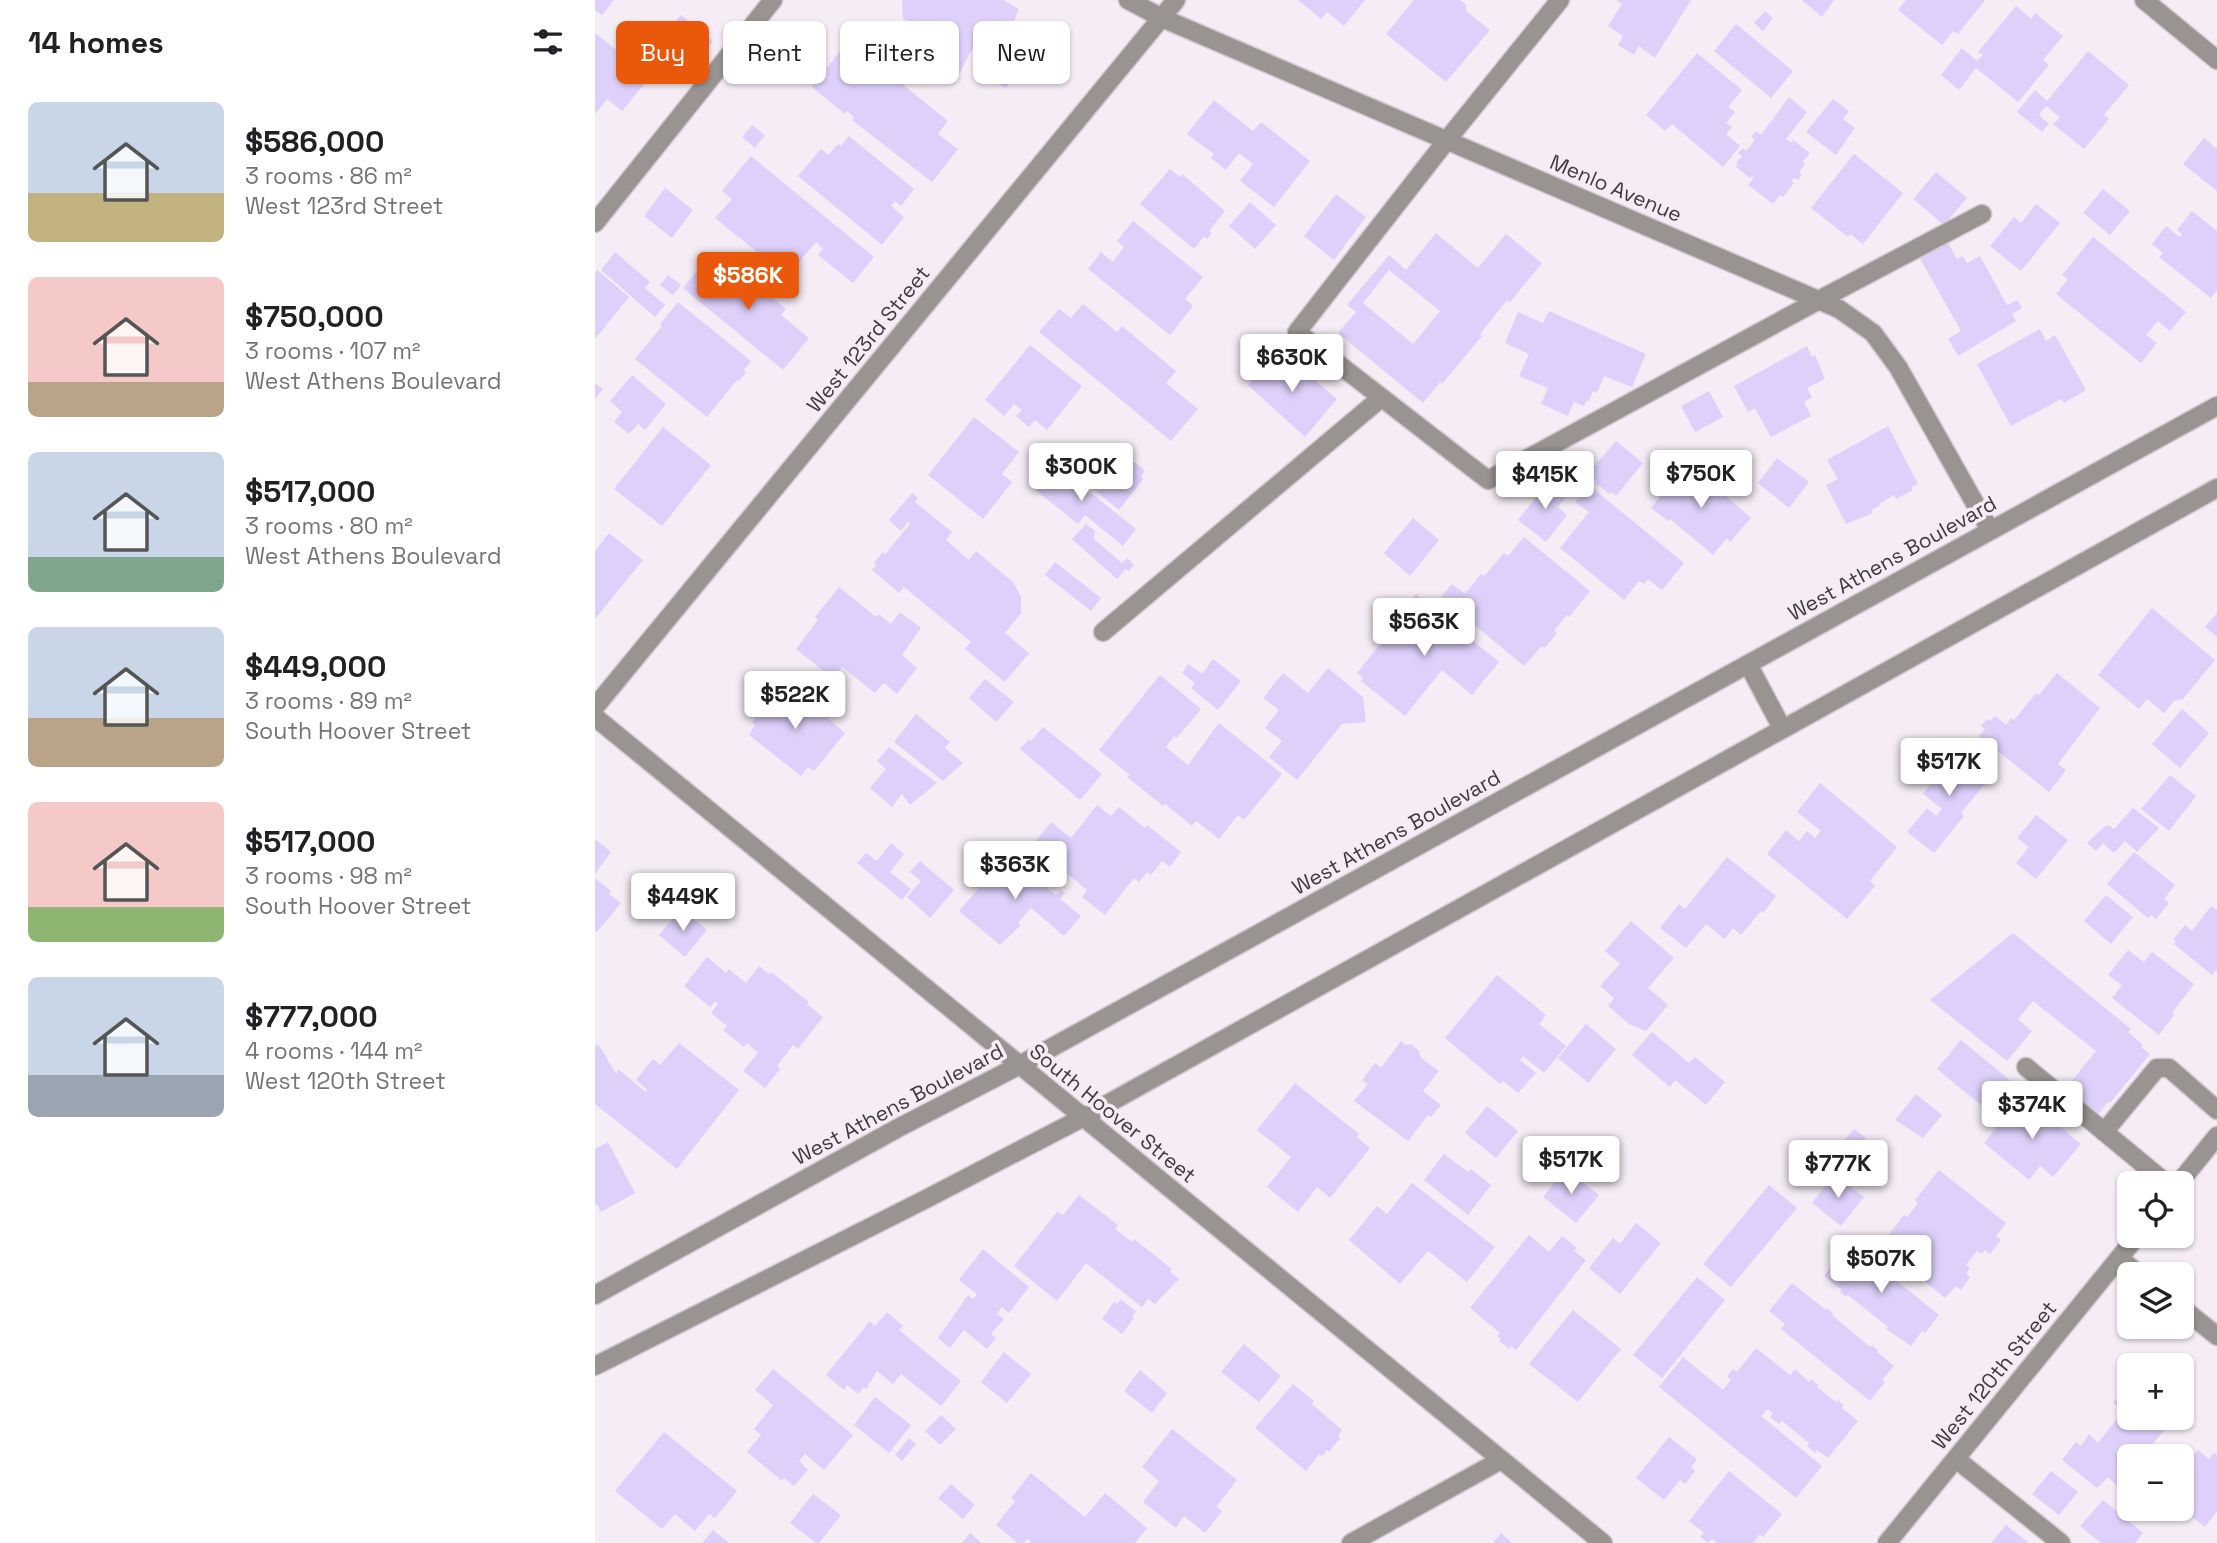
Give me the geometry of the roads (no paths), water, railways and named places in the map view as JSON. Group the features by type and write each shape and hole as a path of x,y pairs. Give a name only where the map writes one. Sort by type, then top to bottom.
{"street":[{"path":"595,223 773,0"},
{"name":"Menlo Avenue","path":"1128,0 1162,18 1839,309 1873,333 1898,367 1990,530"},
{"name":"West 123rd Street","path":"595,707 1177,0"},
{"path":"1560,0 1297,332 1488,480 1982,214"},
{"path":"2144,0 2217,60"},
{"path":"1103,632 1381,397"},
{"name":"West Athens Boulevard","path":"595,1295 898,1128 1018,1066 2217,406"},
{"path":"595,1366 1082,1118 2217,488"},
{"path":"1748,664 1783,728"},
{"name":"South Hoover Street","path":"595,717 1603,1543"},
{"path":"2026,1067 2151,1171"},
{"path":"2104,1132 2157,1068 2169,1069 2217,1110"},
{"path":"2189,1171 2217,1136"},
{"name":"West 120th Street","path":"1887,1543 2127,1248"},
{"path":"2119,1258 2124,1262"},
{"path":"2194,1318 2217,1336"},
{"path":"1956,1459 2061,1543"},
{"path":"1351,1543 1501,1460"}]}
